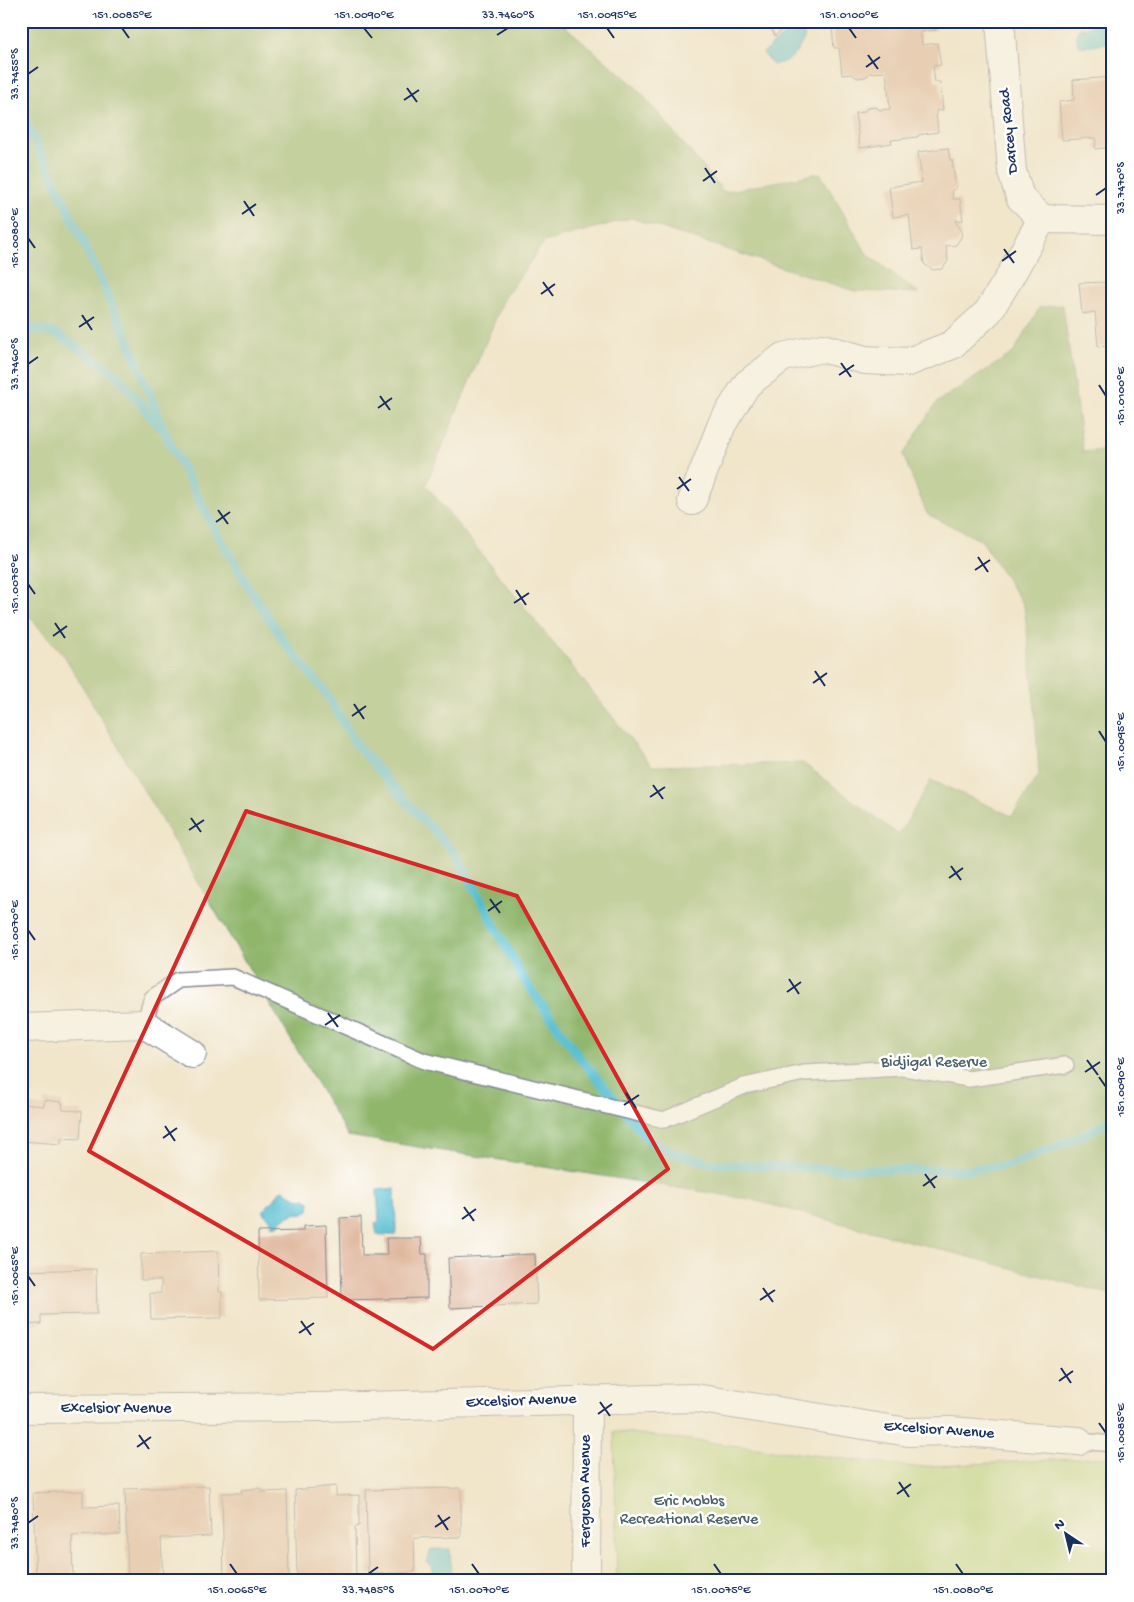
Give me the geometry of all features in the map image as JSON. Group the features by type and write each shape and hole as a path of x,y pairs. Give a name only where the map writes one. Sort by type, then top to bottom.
{"street":[{"name":"Darcey Road","path":"1000,21 1012,171 1020,198 1042,219"},
{"path":"692,501 722,424 748,384 783,357 822,348 865,360 908,362 952,345 988,312 1042,219 1113,220"},
{"path":"21,1028 144,1024 192,1054"},
{"name":"Excelsior Avenue","path":"21,1410 321,1407 695,1398 908,1432 950,1431 1078,1441"},
{"name":"Ferguson Avenue","path":"586,1581 587,1400"}],"lane":[{"path":"144,1024 152,998 178,980 233,977 424,1061 664,1120 744,1086 804,1073 904,1068 969,1079 1066,1065"},
{"path":"1078,1441 1113,1444"}],"highlighted area":[{"path":"246,811 517,896 668,1169 433,1349 89,1151"}],"green space":[{"name":"Bidjigal Reserve","path":"21,21 559,21 636,87 724,192 820,173 867,254 919,293 854,291 631,218 544,242 504,299 426,485 652,766 803,763 899,835 931,780 1012,816 1039,775 1033,685 1024,606 982,541 927,514 903,455 937,402 1013,353 1040,307 1063,305 1083,452 1113,449 1113,1295 749,1199 348,1136 65,657 21,607"},
{"name":"Eric Mobbs Recreational Reserve","path":"614,1431 913,1467 1113,1457 1113,1581 617,1581"}],"water":[{"path":"1105,22 1113,24 1113,41 1090,46 1078,45 1076,35 1079,29"},
{"path":"796,24 805,37 799,48 790,59 773,65 763,53"},
{"path":"395,1188 396,1233 395,1235 377,1235 375,1223 379,1221 377,1190"},
{"path":"284,1190 294,1197 310,1202 309,1210 289,1216 277,1226 271,1225 272,1221 267,1217 264,1208 275,1199 280,1191"},
{"path":"431,1549 450,1549 452,1581 432,1581 434,1578 432,1568 427,1562"}],"building":[{"path":"747,21 764,21 759,27 751,25"},
{"path":"766,21 792,21 775,36"},
{"path":"836,21 866,21 866,24 893,21 935,21 936,30 920,32 922,45 937,43 941,65 933,66 935,82 940,82 943,110 936,111 938,132 918,135 918,137 891,140 892,143 860,148 855,113 864,112 867,108 890,109 886,72 870,73 866,77 857,78 852,74 842,75 839,48 834,48 832,27 837,27"},
{"path":"1113,77 1113,147 1095,149 1096,138 1062,140 1059,102 1074,100 1073,80"},
{"path":"948,148 950,160 952,160 956,189 952,190 953,199 960,199 963,220 955,221 962,231 956,245 946,246 948,261 942,269 933,270 924,264 922,249 913,250 909,215 893,217 889,187 922,182 918,152"},
{"path":"1107,282 1107,289 1113,288 1113,345 1098,347 1095,312 1082,314 1079,283"},
{"path":"44,1100 62,1102 63,1110 82,1111 80,1139 61,1138 61,1144 21,1141 21,1104 44,1106"},
{"path":"361,1217 362,1255 387,1255 386,1238 421,1238 422,1254 427,1254 427,1298 342,1300 340,1218"},
{"path":"326,1225 328,1298 259,1300 258,1232 303,1231 303,1226"},
{"path":"218,1251 219,1292 222,1292 222,1318 151,1319 150,1293 161,1293 161,1280 141,1280 141,1254"},
{"path":"535,1254 537,1304 450,1308 448,1258"},
{"path":"96,1269 97,1314 41,1315 41,1324 21,1325 21,1271"},
{"path":"209,1486 211,1536 161,1538 163,1581 128,1581 125,1489"},
{"path":"336,1486 336,1496 359,1495 359,1526 355,1527 356,1581 297,1581 295,1490"},
{"path":"261,1488 262,1492 287,1491 289,1581 262,1581 262,1579 224,1580 222,1493 242,1493 241,1490"},
{"path":"461,1488 461,1537 414,1538 415,1572 368,1574 366,1490"},
{"path":"83,1491 83,1507 119,1506 120,1534 72,1536 73,1581 36,1581 33,1493"}],"waterway":[{"path":"21,113 69,211 133,351 166,435 207,515 248,586 285,643 326,693 356,744 457,856 523,978 579,1057 649,1140 676,1154 715,1164 844,1169 965,1170 1008,1165 1061,1145 1113,1120"},
{"path":"21,327 56,333 117,375 160,428"}]}
